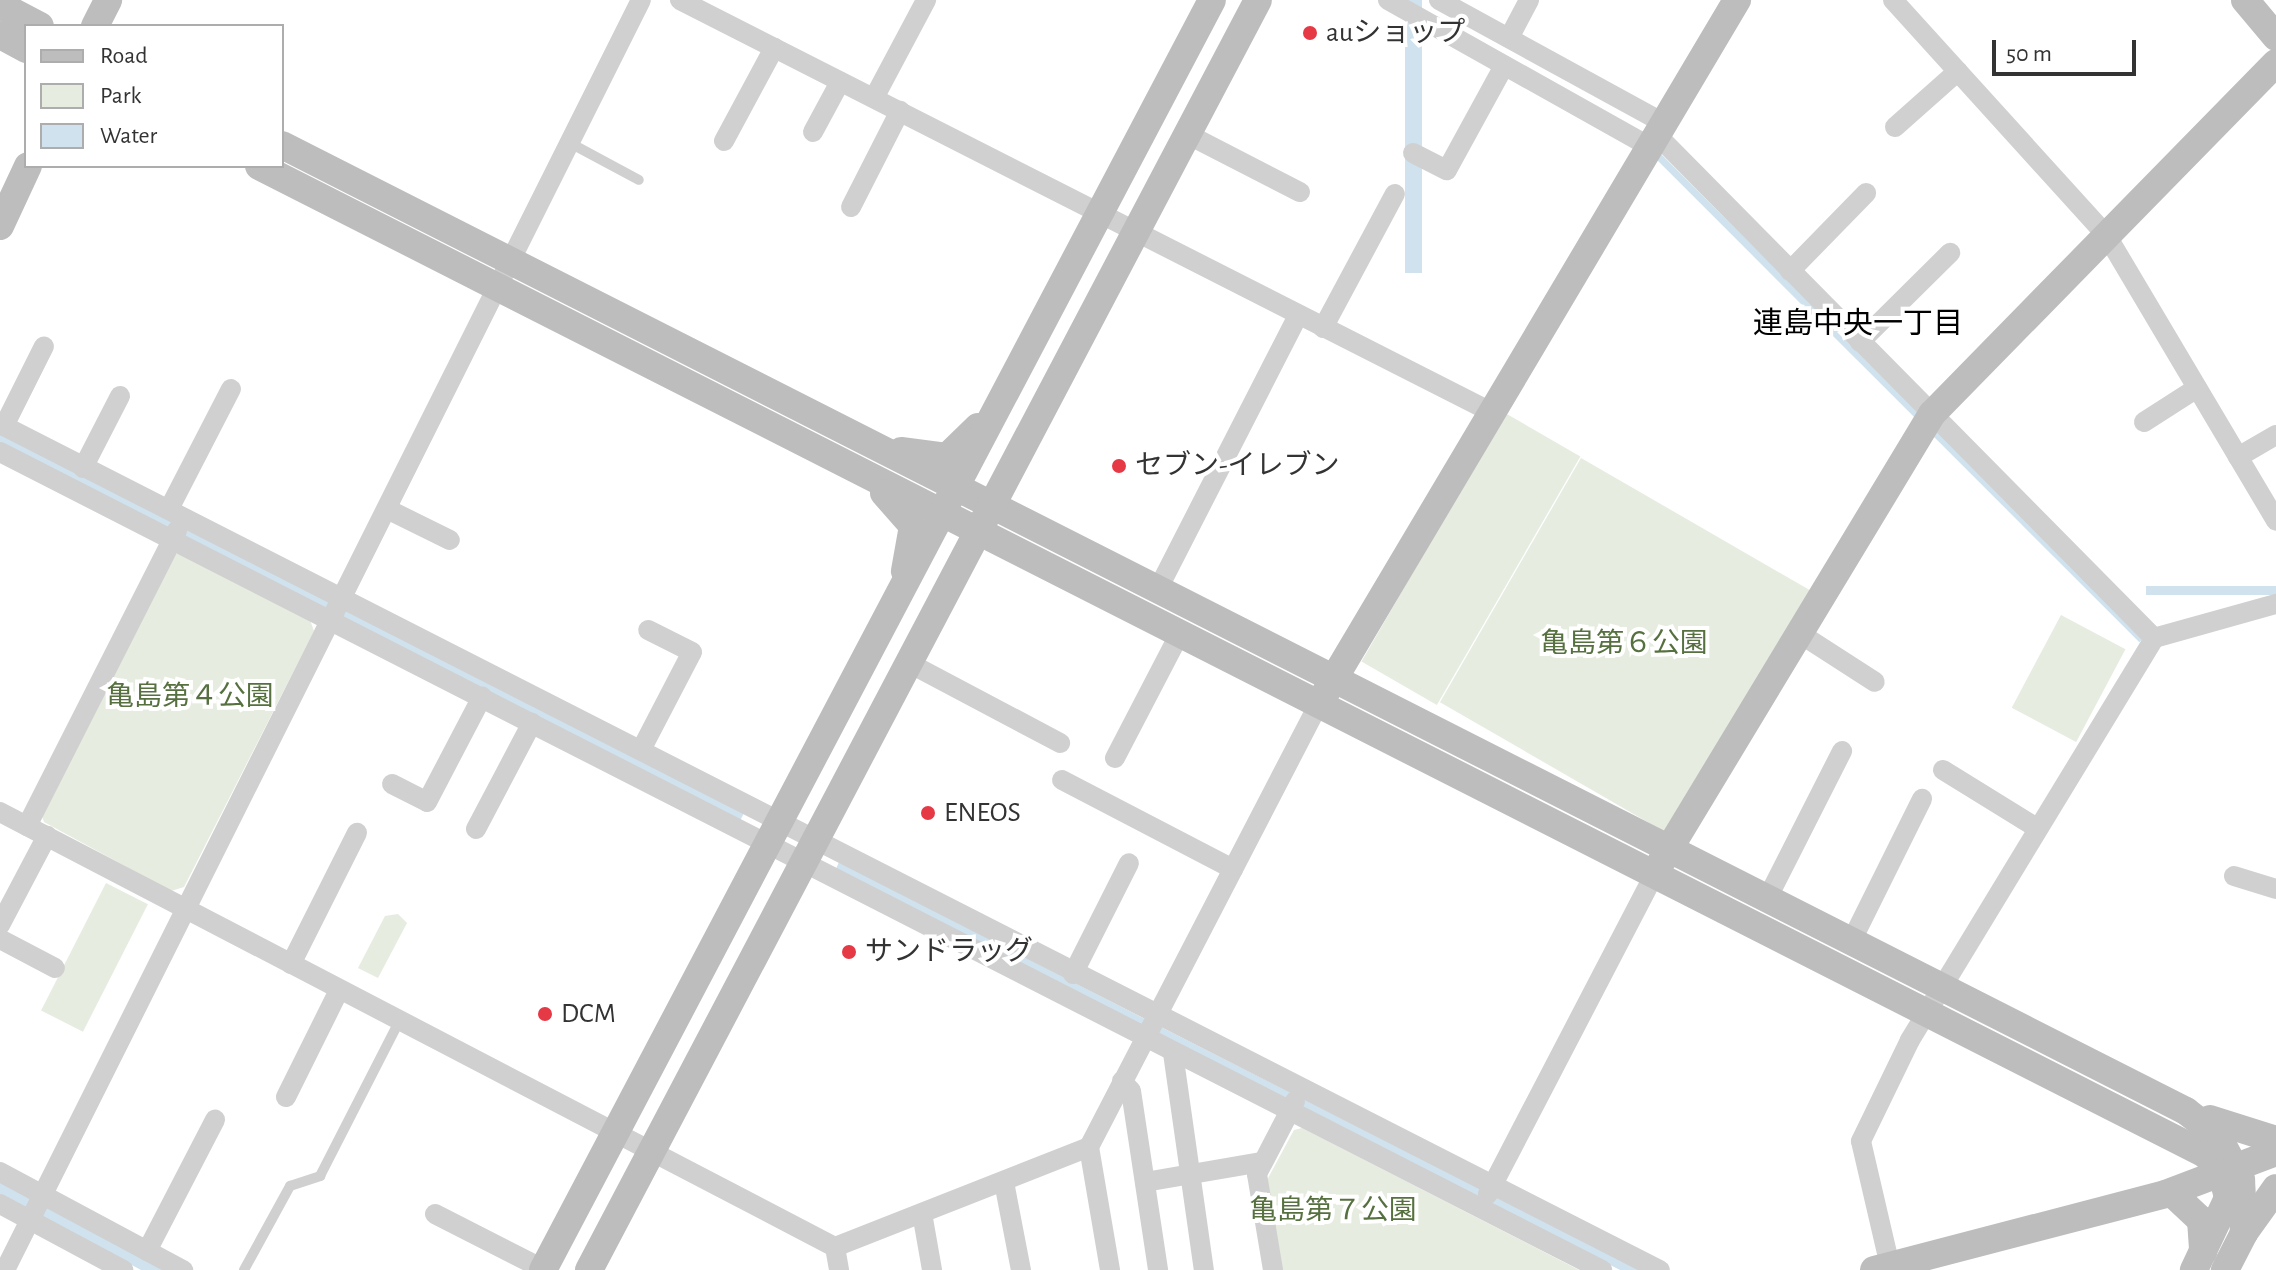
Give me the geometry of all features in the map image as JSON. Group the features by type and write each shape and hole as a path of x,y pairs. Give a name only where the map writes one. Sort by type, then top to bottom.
{"street":[{"path":"96,24 108,0"},
{"path":"5,1270 641,0"},
{"path":"680,0 1491,412"},
{"path":"435,1214 543,1270 772,833 895,610 1007,389 1212,0"},
{"path":"589,1270 1258,0"},
{"path":"1388,0 1504,66 1656,135"},
{"path":"1439,0 1478,9 1509,38 1656,135 1860,342 1927,422 2154,638"},
{"path":"1509,38 1529,0"},
{"path":"1110,1270 1089,1147 1318,706 1737,0"},
{"path":"1893,0 2107,236 2276,521"},
{"path":"2245,0 2276,37"},
{"path":"874,98 922,1"},
{"path":"0,5 36,24"},
{"path":"0,35 24,48"},
{"path":"724,141 774,48"},
{"path":"1487,1197 1668,849 1927,422 2276,63"},
{"path":"1413,153 1447,170 1504,66"},
{"path":"1895,127 1958,71"},
{"path":"813,132 840,82"},
{"path":"851,207 900,111"},
{"path":"1187,134 1300,192"},
{"path":"284,146 831,458 2166,1134 2231,1175 2276,1172"},
{"path":"0,226 27,168"},
{"path":"264,168 505,273 843,432 2186,1111 2276,1140"},
{"path":"1790,271 1866,193"},
{"path":"1323,328 1395,194"},
{"path":"1860,342 1950,253"},
{"path":"1158,589 1298,316"},
{"path":"44,346 2,425 83,468 176,525 336,610 482,697 532,723 772,833 1487,1197 1660,1270"},
{"path":"2144,422 2197,388"},
{"path":"27,826 176,525 231,389"},
{"path":"843,432 947,457 1007,389"},
{"path":"83,468 120,396"},
{"path":"1043,408 1020,479 1022,499 1073,546"},
{"path":"2238,457 2276,435"},
{"path":"1,454 176,525"},
{"path":"831,458 891,497 913,526 895,610"},
{"path":"387,509 450,540"},
{"path":"929,624 983,561 1060,572"},
{"path":"2276,604 2154,638 1941,987 1861,1141 1882,1268 2231,1175 2276,1152"},
{"path":"336,610 641,750 772,833"},
{"path":"641,750 692,652 648,630"},
{"path":"1799,633 1875,682"},
{"path":"1115,758 1179,635"},
{"path":"909,663 1060,743"},
{"path":"392,784 427,802 482,697"},
{"path":"476,829 532,723"},
{"path":"1767,899 1842,751"},
{"path":"1943,770 2037,828"},
{"path":"1062,780 1233,869"},
{"path":"1851,942 1922,799"},
{"path":"0,812 835,1247 1089,1147"},
{"path":"291,964 357,833"},
{"path":"0,925 47,836"},
{"path":"809,852 1073,974 1150,1027 1173,1053 1296,1100"},
{"path":"1073,974 1129,863"},
{"path":"2234,876 2276,889"},
{"path":"0,939 55,968"},
{"path":"286,1097 339,990"},
{"path":"1173,1053 1204,1270"},
{"path":"1122,1081 1131,1091 1158,1270"},
{"path":"1273,1270 1257,1174 1296,1100"},
{"path":"2186,1111 2218,1136 2231,1175 2244,1233"},
{"path":"147,1251 215,1120"},
{"path":"2166,1134 2178,1153 2172,1192"},
{"path":"1145,1182 1262,1162"},
{"path":"0,1172 37,1208 123,1270"},
{"path":"2207,1264 2226,1205 2231,1175"},
{"path":"1004,1182 1021,1270"},
{"path":"2207,1264 2244,1233 2276,1188"},
{"path":"2172,1192 2201,1220 2207,1264"},
{"path":"1487,1197 1602,1270"},
{"path":"0,1204 37,1208 147,1251 183,1270"},
{"path":"922,1213 932,1270"},
{"path":"835,1247 839,1270"}],"lane":[{"path":"570,143 639,180"},
{"path":"244,1270 290,1186 320,1176 400,1020"}],"green space":[{"path":"1505,413 1580,457 1437,705 1362,662"},
{"name":"亀島第６公園","path":"1581,458 1812,592 1671,836 1440,702"},
{"name":"亀島第４公園","path":"179,552 310,620 314,631 184,887 171,891 44,822 41,813 169,559"},
{"path":"2061,615 2125,649 2076,742 2012,708"},
{"path":"106,883 148,904 83,1032 41,1010"},
{"path":"398,914 407,923 378,978 358,968 385,916"},
{"name":"亀島第７公園","path":"1302,1128 1579,1270 1282,1270 1267,1180 1294,1130"}],"water":[{"path":"1405,0 1422,0 1422,273 1405,273"},
{"path":"1660,153 2144,637 2139,642 1655,158"},
{"path":"0,434 744,813 739,822 0,445"},
{"path":"2146,586 2276,586 2276,595 2146,595"},
{"path":"839,862 1641,1270 1620,1270 835,871"},
{"path":"0,1182 165,1270 141,1270 0,1194"}],"place":[{"name":"auショップ","path":"1310,33"},
{"name":"セブン-イレブン","path":"1119,466"},
{"name":"ENEOS","path":"928,813"},
{"name":"サンドラッグ","path":"849,952"},
{"name":"DCM","path":"545,1014"}],"district":[{"name":"連島中央一丁目","path":"1858,324"}]}
